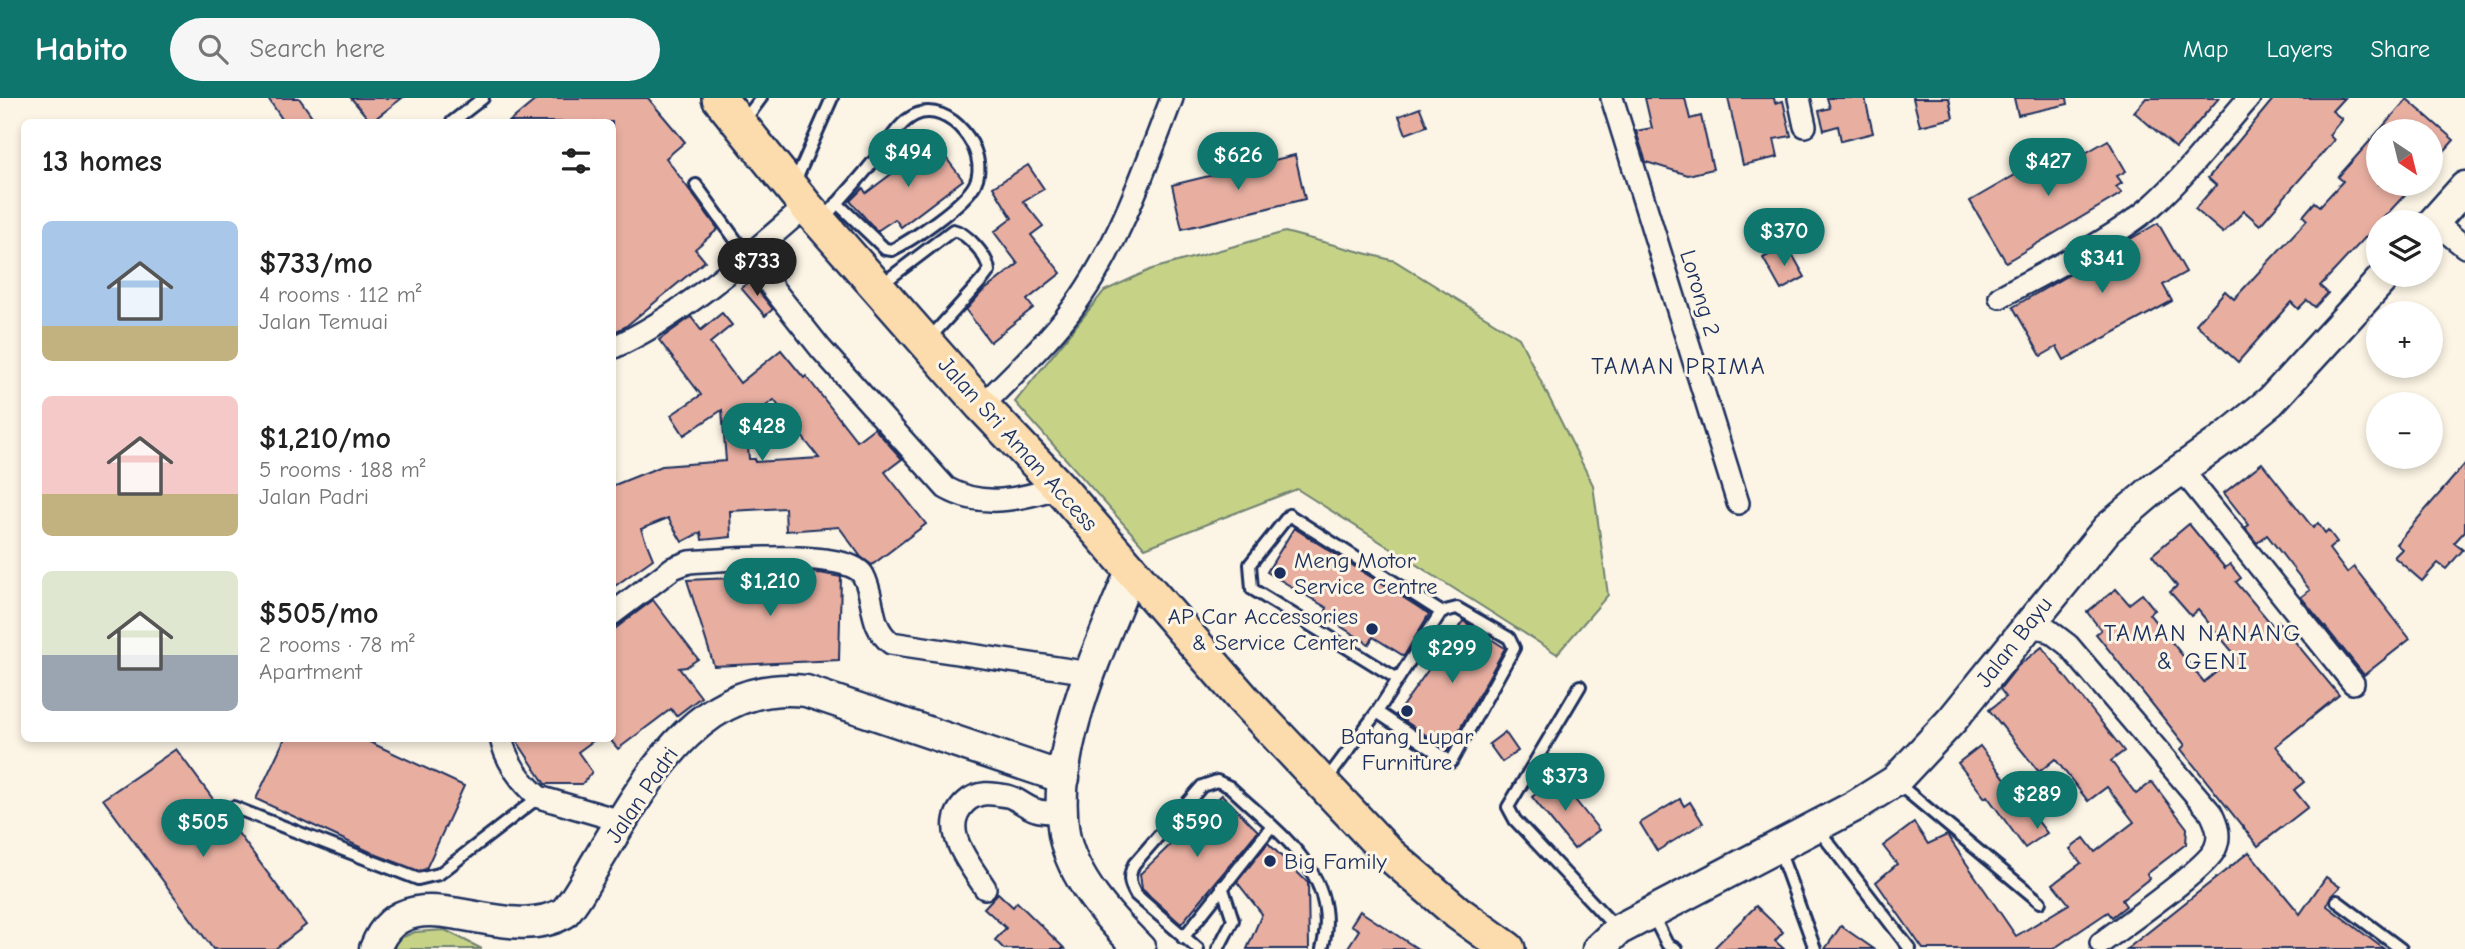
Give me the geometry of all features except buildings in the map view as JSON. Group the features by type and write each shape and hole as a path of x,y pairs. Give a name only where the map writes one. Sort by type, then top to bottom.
{"main road":[{"name":"Jalan Sri Aman Access","path":"719,98 814,205 878,287 982,406 1059,487 1131,571 1324,784 1389,854 1458,913 1508,949"}],"street":[{"path":"982,406 1079,300 1098,270 1172,98"},
{"name":"Lorong 2","path":"1612,98 1738,503"},
{"path":"1799,98 1805,126"},
{"path":"2000,297 2129,223 2150,207 2169,190 2249,98"},
{"path":"2443,212 2465,187"},
{"path":"616,346 649,330 814,205"},
{"path":"2443,232 2465,247"},
{"path":"748,257 821,349 946,488 964,497 1012,501 1059,487"},
{"name":"Jalan Bayu","path":"1608,939 1650,912 1778,846 1895,781 1952,720 2107,529 2155,488 2271,401 2375,287"},
{"path":"2182,470 2353,682"},
{"path":"616,611 673,568 689,562 824,558 853,566 863,575 875,623 880,635 891,643 1090,673"},
{"path":"1131,571 1090,673 1066,756 1063,812 1064,835 1071,856 1112,921 1140,949"},
{"path":"2026,626 2047,629 2068,645 2217,824 2219,835 2210,857 2101,943"},
{"name":"Jalan Padri","path":"375,949 385,932 406,919 417,917 431,917 510,938 541,931 565,912 621,821 673,746 698,723 737,698 786,689 806,691 1064,778"},
{"path":"502,742 504,753 529,789 539,797 621,821"},
{"path":"985,888 957,839 955,820 963,804 978,795 994,794 1012,797 1035,810 1063,812"}],"lane":[{"path":"456,119 483,98"},
{"path":"741,124 761,98"},
{"path":"814,205 832,98"},
{"path":"926,111 949,118 971,142 977,158 978,174 975,186 956,205 892,250 885,249 814,205 913,115 926,111"},
{"path":"696,185 748,257"},
{"path":"878,287 944,234 953,230 963,233 987,261 989,271 926,342"},
{"path":"1396,678 1252,589 1250,564 1289,515 1441,612"},
{"path":"1324,784 1377,712 1396,678 1441,612 1457,608 1509,638 1514,649 1451,762 1377,712"},
{"path":"1580,686 1508,807 1515,820 1608,939"},
{"path":"1198,949 1136,895 1129,883 1134,864 1209,782 1217,781 1230,787 1305,859 1316,874 1324,909 1326,935 1322,949"},
{"path":"1895,781 2040,902"},
{"path":"233,807 418,879 439,874 539,797"},
{"path":"1815,826 1910,949"},
{"path":"1183,938 1271,827"},
{"path":"1778,846 1815,949"},
{"path":"1217,949 1233,920 1222,886"},
{"path":"2337,901 2401,949"},
{"path":"1650,912 1667,944 1676,949"}],"green space":[{"path":"1285,232 1395,261 1519,338 1593,485 1608,595 1557,654 1297,489 1145,548 1015,402 1104,291 1152,269"},
{"path":"445,930 482,949 394,949 396,940 415,932"}],"place":[{"name":"Meng Motor Service Centre","path":"1280,573"},
{"name":"AP Car Accessories & Service Center","path":"1372,629"},
{"name":"Batang Lupar Furniture","path":"1407,711"},
{"name":"Big Family","path":"1270,861"}],"district":[{"name":"TAMAN PRIMA","path":"1679,366"},
{"name":"TAMAN NANANG & GENI","path":"2203,647"}]}
